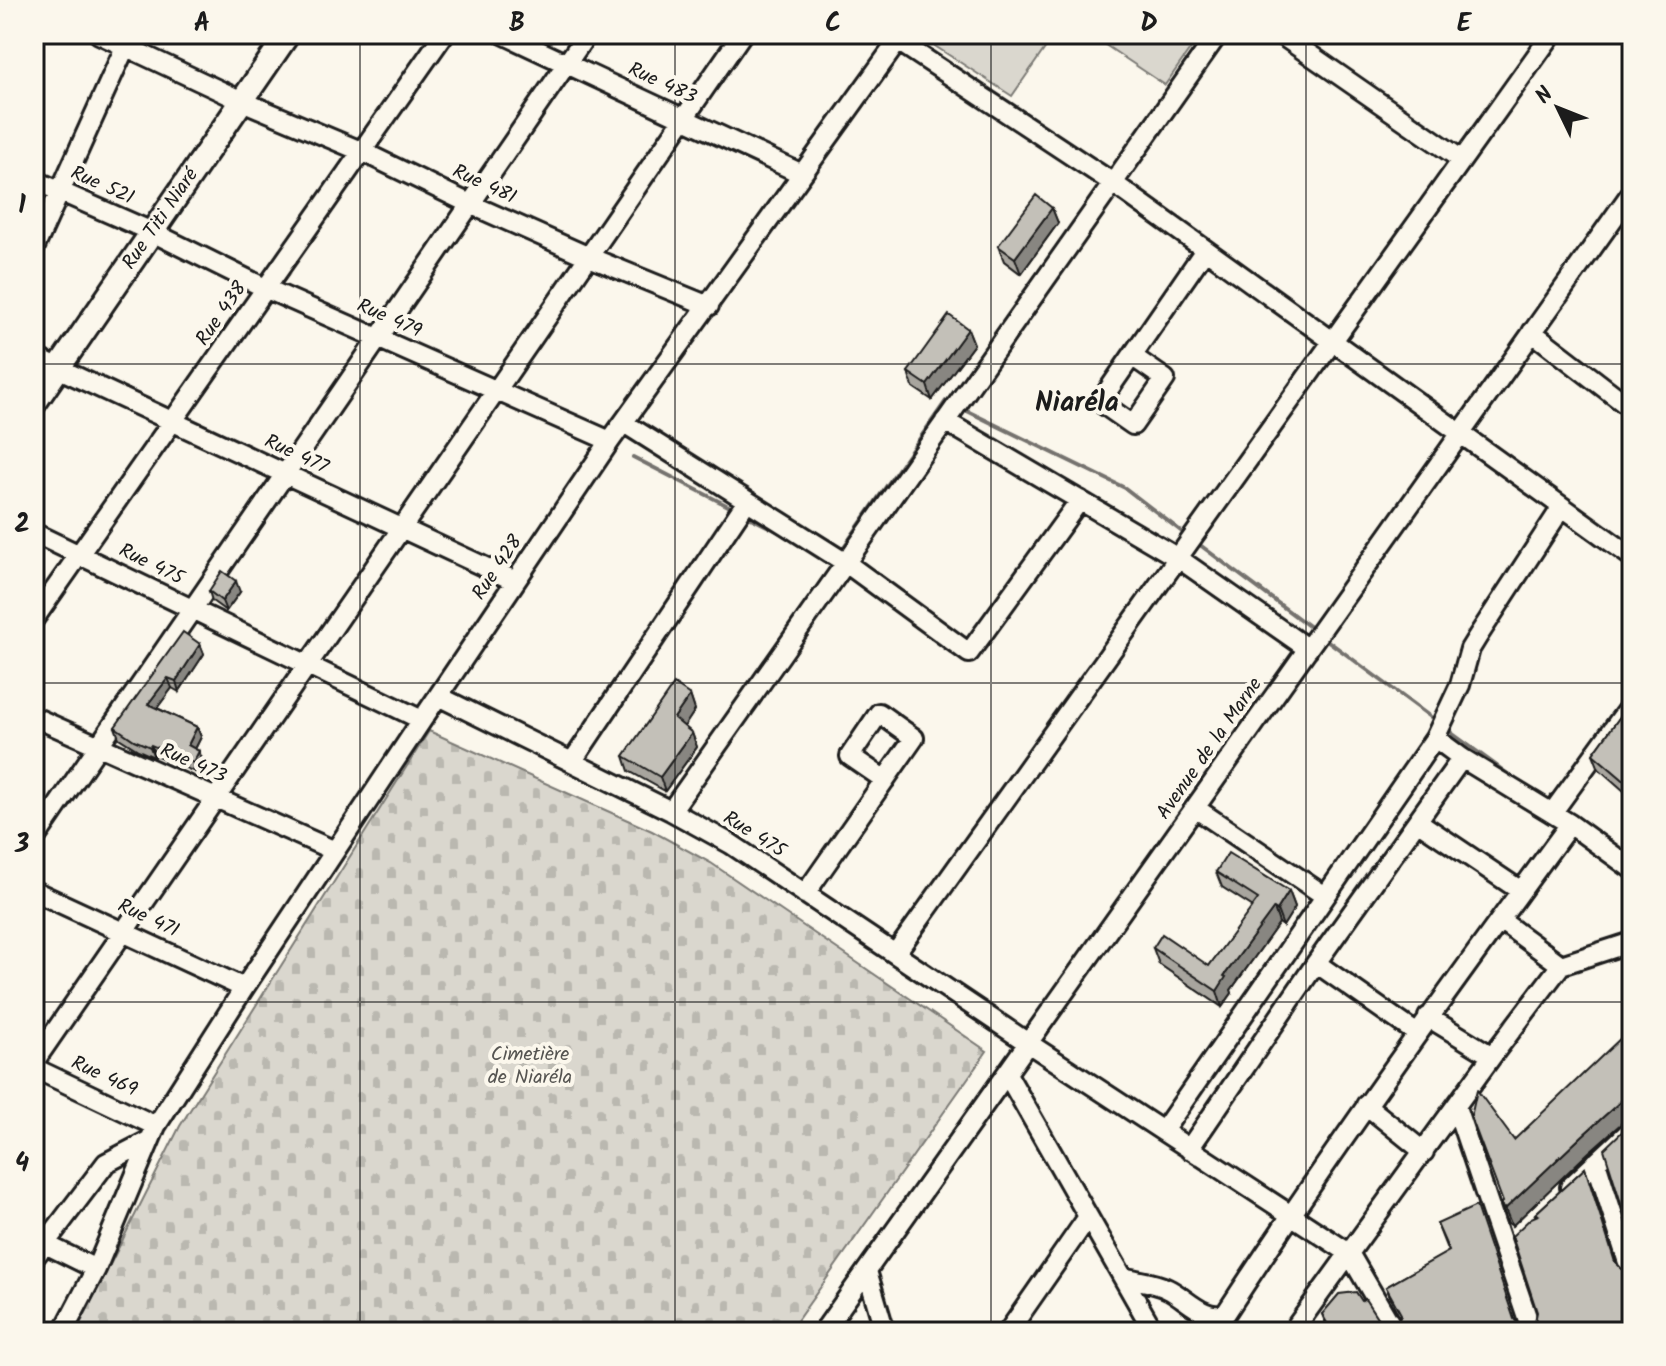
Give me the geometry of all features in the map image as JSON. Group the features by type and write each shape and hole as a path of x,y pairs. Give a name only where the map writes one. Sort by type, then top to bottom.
{"main road":[{"name":"Rue Titi Niaré","path":"34,404 288,34"}],"street":[{"name":"Rue 481","path":"99,34 129,40 242,101 363,152 589,257 709,306"},
{"name":"Rue 438","path":"34,619 444,34"},
{"name":"Rue 483","path":"503,34 802,174"},
{"path":"34,840 587,34"},
{"path":"34,1062 742,34"},
{"path":"671,811 1218,34"},
{"path":"1280,34 1462,160"},
{"path":"895,954 1552,34"},
{"path":"895,36 1113,183 1632,557"},
{"name":"Rue 428","path":"63,1332 96,1269 153,1133 244,988 610,441 802,174 895,36"},
{"path":"34,249 129,40"},
{"name":"Rue 521","path":"34,180 152,232"},
{"name":"Avenue de la Marne","path":"823,1332 1632,192"},
{"name":"Rue 479","path":"152,232 267,289 610,441"},
{"path":"1132,356 1205,250"},
{"path":"1532,332 1632,409"},
{"name":"Rue 477","path":"34,357 515,581"},
{"path":"945,421 1178,558 1308,649"},
{"path":"624,423 846,563 969,653 1080,500"},
{"path":"572,762 747,501"},
{"path":"1163,1131 1435,738 1456,696 1470,649 1562,507"},
{"name":"Rue 475","path":"34,533 422,720"},
{"name":"Rue 475","path":"438,696 671,811 731,844 1349,1253"},
{"path":"1552,813 1632,703"},
{"name":"Rue 473","path":"34,717 335,851"},
{"path":"1435,738 1570,824 1632,869"},
{"path":"1189,1149 1462,758"},
{"path":"805,894 885,780"},
{"path":"1195,808 1325,896"},
{"path":"1417,821 1521,891"},
{"path":"1123,1277 1166,1287 1210,1316 1219,1317 1226,1313 1416,1033 1570,824"},
{"name":"Rue 471","path":"34,891 244,988"},
{"path":"1500,920 1561,965"},
{"path":"1292,1332 1561,965 1632,942"},
{"path":"1316,963 1416,1033"},
{"path":"1428,1017 1492,1056"},
{"name":"Rue 469","path":"34,1068 153,1133"},
{"path":"1007,1074 1154,1332"},
{"path":"1366,1105 1424,1152"},
{"path":"1456,1107 1510,1244 1532,1332"},
{"path":"1562,1195 1632,1129"},
{"path":"96,1269 38,1247 106,1163 153,1133"},
{"path":"1596,1162 1632,1275"},
{"path":"1017,1328 1088,1217"},
{"path":"1349,1253 1395,1332"},
{"path":"867,1271 885,1332"}],"green space":[{"path":"923,34 1055,34 1012,96 921,37"},
{"path":"1089,34 1201,34 1165,85"},
{"name":"Cimetière de Niaréla","path":"429,731 652,831 711,863 987,1051 789,1332 76,1332 180,1126"}],"building":[{"path":"1036,195 1052,208 1015,258 998,246"},
{"path":"949,315 968,329 927,385 908,372"},
{"path":"222,571 236,581 222,601 209,591"},
{"path":"183,632 200,644 176,681 168,678 148,704 197,727 188,745 199,751 193,763 134,740 115,727"},
{"path":"674,684 690,695 674,718 692,733 660,777 624,756"},
{"path":"1632,700 1632,779 1628,784 1593,754"},
{"path":"1228,853 1289,891 1224,976 1217,991 1153,948 1162,934 1209,966 1258,899 1216,872"},
{"path":"1624,1035 1632,1044 1632,1091 1505,1209 1471,1117 1477,1090 1514,1140"},
{"path":"1632,1122 1632,1238 1604,1149"},
{"path":"1585,1168 1615,1262 1622,1269 1632,1268 1632,1332 1332,1332 1322,1314 1339,1294 1356,1292 1362,1301 1365,1299 1382,1325 1395,1325 1401,1314 1386,1287 1449,1251 1437,1224 1476,1206 1514,1319 1518,1324 1529,1326 1535,1322 1537,1312 1512,1236"}],"waterway":[{"path":"841,551 946,401 953,404"},
{"path":"961,408 1125,488 1186,535"},
{"path":"633,457 734,509"},
{"path":"745,515 791,538"},
{"path":"1196,542 1314,630"},
{"path":"1324,638 1436,721"},
{"path":"1446,729 1523,785"}],"district":[{"name":"Niaréla","path":"1077,403"}]}
